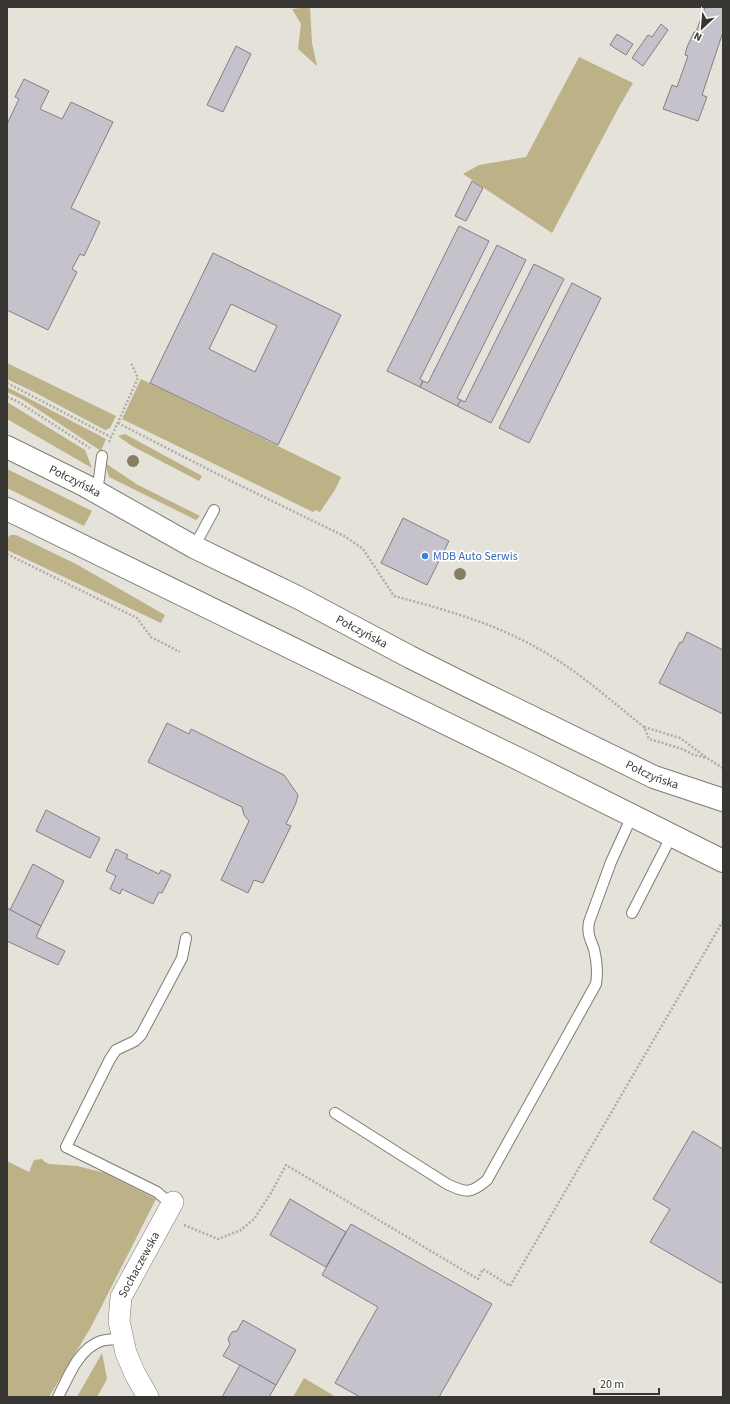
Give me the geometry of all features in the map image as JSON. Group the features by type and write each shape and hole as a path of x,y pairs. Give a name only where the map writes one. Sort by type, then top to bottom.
{"main road":[{"name":"Połczyńska","path":"7,447 97,493 194,547 299,598 410,657 654,777 723,800"},
{"path":"7,509 723,861"}],"street":[{"name":"Sochaczewska","path":"148,1397 134,1374 126,1353 119,1321 121,1297 172,1203"}],"lane":[{"path":"97,493 99,454"},
{"path":"194,547 214,510"},
{"path":"335,1113 447,1184 460,1190 468,1191 478,1188 487,1180 596,984 597,964 588,931 589,922 611,862 632,816"},
{"path":"632,913 672,836"},
{"path":"172,1203 157,1192 66,1147 110,1059 116,1050 135,1041 141,1035 182,958 186,938"},
{"path":"58,1397 80,1356 91,1346 101,1341 123,1339"}],"path":[{"path":"7,383 111,437 138,378 131,363"},
{"path":"7,397 17,401 99,454"},
{"path":"118,423 231,481 346,536 363,549 394,596 480,622 539,648 569,668 644,727 680,738 723,768"},
{"path":"7,554 137,618 151,637 180,652"},
{"path":"644,727 650,739 682,749 694,755 707,758"}],"shaded area":[{"path":"310,7 312,43 317,66 298,49 301,24 292,9"},
{"path":"579,57 633,83 552,233 463,174 479,165 526,157"},
{"path":"7,363 116,416 110,428 105,430 7,379"},
{"path":"141,379 341,477 335,490 320,512 315,510 313,512 122,419"},
{"path":"7,387 106,439 101,451 22,399 7,392"},
{"path":"7,402 85,450 92,468 7,419"},
{"path":"125,434 202,476 199,481 132,446 118,436"},
{"path":"105,463 138,485 200,516 196,520 109,477"},
{"path":"7,469 92,511 84,526 7,488"},
{"path":"10,535 16,535 76,564 165,615 161,623 7,550 7,539"},
{"path":"42,1159 49,1164 77,1166 105,1173 156,1199 91,1327 49,1397 7,1397 7,1161 29,1172 34,1160"},
{"path":"102,1353 107,1379 97,1397 77,1397"},
{"path":"304,1378 336,1397 293,1397"}],"building":[{"path":"705,7 723,7 723,32 702,95 707,97 698,121 663,109 672,85 677,87 688,56 685,55 687,47 694,32 696,32"},
{"path":"661,24 668,30 643,66 632,58 648,35 652,37"},
{"path":"617,34 633,44 626,55 610,45"},
{"path":"236,46 251,54 223,112 207,105"},
{"path":"24,79 49,91 40,109 62,119 71,102 113,122 71,208 100,222 84,256 80,254 72,269 77,272 48,330 7,310 7,124 19,99 15,97"},
{"path":"472,181 483,188 466,221 455,216"},
{"path":"459,226 489,241 420,379 423,381 420,387 387,371"},
{"path":"497,245 526,260 457,398 461,400 457,406 420,387 423,381 428,383"},
{"path":"213,253 341,315 278,445 150,383","holes":["231,304 277,326 255,372 209,349"]},
{"path":"534,264 564,279 491,423 457,406 461,400 465,402"},
{"path":"572,283 601,298 529,443 499,428"},
{"path":"403,518 449,541 427,585 381,563"},
{"path":"687,632 723,650 723,714 659,683 680,642 682,643"},
{"path":"167,723 189,734 191,729 284,775 298,795 296,803 286,824 291,826 263,883 254,880 248,893 221,880 249,821 244,815 242,807 148,762"},
{"path":"46,810 100,838 90,858 36,831"},
{"path":"116,849 128,855 126,858 159,874 161,870 171,875 162,893 159,892 153,904 122,889 120,894 110,889 116,876 106,871"},
{"path":"33,864 64,881 41,926 10,910"},
{"path":"7,908 41,926 36,937 65,951 58,965 7,941"},
{"path":"693,1131 723,1149 723,1280 721,1283 650,1242 670,1209 653,1199"},
{"path":"290,1199 346,1232 326,1267 270,1235"},
{"path":"351,1224 492,1304 439,1397 360,1397 335,1383 378,1307 322,1275"},
{"path":"243,1320 296,1350 276,1385 223,1356 230,1344 228,1339 232,1332 237,1331"},
{"path":"240,1365 276,1385 269,1397 222,1397"}],"place":[{"name":"MDB Auto Serwis","path":"425,556"}]}
